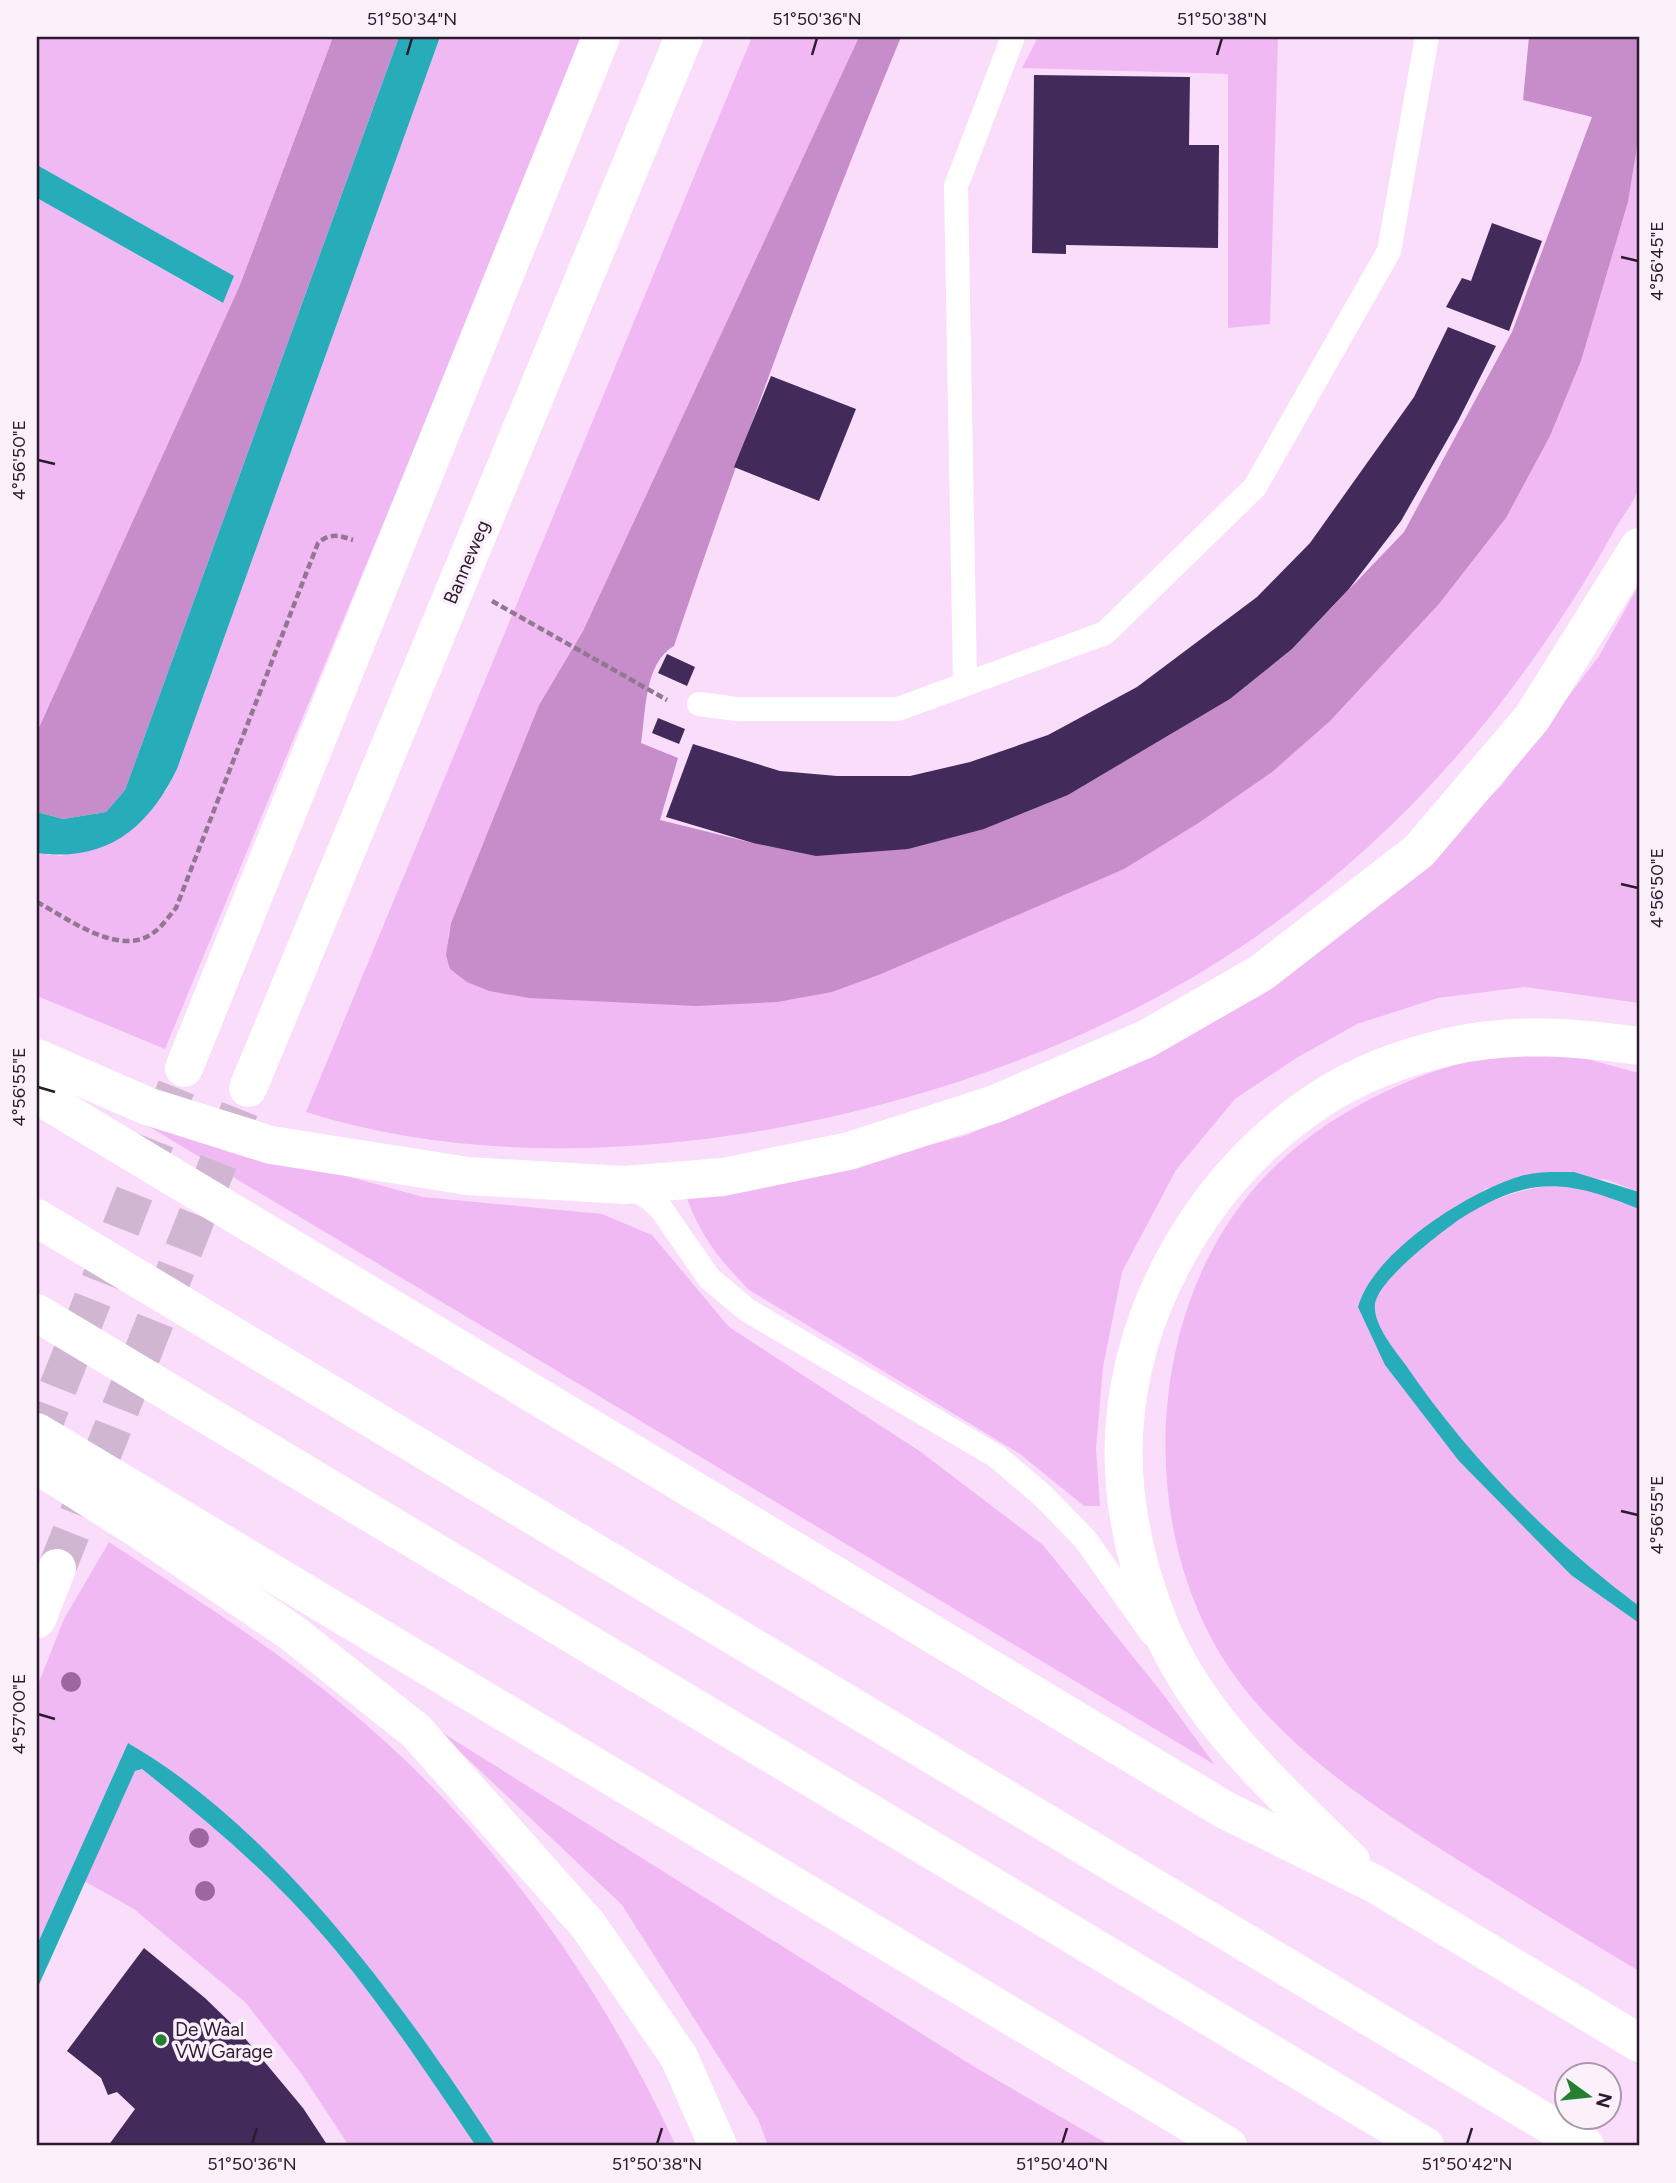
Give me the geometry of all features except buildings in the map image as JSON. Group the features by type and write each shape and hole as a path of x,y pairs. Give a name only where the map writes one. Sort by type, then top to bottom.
{"main road":[{"path":"184,1068 601,37"},
{"name":"Banneweg","path":"248,1088 684,37"},
{"path":"37,1058 147,1106 271,1145 468,1176 624,1185 723,1177 849,1151 995,1104 1146,1039 1262,973 1419,851 1532,718 1639,547"},
{"path":"1375,1884 1254,1765 1184,1676 1157,1619 1137,1560 1126,1493 1124,1433 1132,1376 1146,1323 1166,1275 1189,1233 1243,1164 1322,1098 1366,1076 1450,1046 1491,1040 1585,1038 1639,1046"},
{"path":"37,1095 1225,1810 1375,1884 1639,2043"},
{"path":"37,1218 1585,2146"},
{"path":"37,1313 1425,2146"},
{"path":"37,1432 1228,2146"},
{"path":"37,1465 143,1532 291,1632 416,1731 588,1925 679,2057 718,2146"},
{"path":"37,1619 57,1568"}],"lane":[{"path":"965,682 956,186 1013,37"},
{"path":"699,704 737,709 898,709 965,682 1105,633 1255,487 1389,251 1427,37"},
{"path":"624,1185 649,1198 662,1210 709,1278 747,1310 996,1456 1042,1494 1085,1539 1184,1676"}],"shaded area":[{"path":"37,37 333,37 240,285 37,732 37,198 222,303 233,277 37,165"},
{"path":"333,37 399,37 125,790 106,812 63,819 37,812 37,732 240,285"},
{"path":"440,37 581,37 432,406 165,1049 37,996 37,853 61,856 166,791 177,769"},
{"path":"752,37 859,37 583,631 539,705 451,923 448,938 1253,785 1330,720 1439,604 1506,518 1550,436 1581,361 1628,202 1639,135 1641,457 1637,492 1584,583 1538,652 1495,711 1426,790 1350,863 1267,929 1224,958 1126,1013 1017,1061 900,1099 779,1128 656,1144 534,1148 417,1138 306,1112"},
{"path":"859,37 901,37 782,340 674,646 657,664 648,689 641,743 678,758 660,820 753,843 984,829 1068,795 1230,699 1292,649 1404,532 1512,332 1592,117 1523,100 1529,37 1639,37 1639,135 1628,202 1581,361 1550,436 1506,518 1439,604 1330,721 1272,772 1200,822 1124,869 881,974 832,992 777,1002 696,1006 529,998 489,991 467,982 450,969 446,955 451,923 539,705 583,631"},
{"path":"1038,37 1278,37 1270,324 1228,328 1228,74 1022,68"},
{"path":"1639,585 1639,1003 1525,987 1438,998 1357,1024 1298,1057 1235,1099 1176,1170 1122,1272 1103,1367 1096,1449 1100,1506 1084,1506 1020,1454 749,1290 712,1247 686,1196 800,1179 967,1135 1082,1086 1379,903 1501,786 1599,656"},
{"path":"1490,1055 1572,1055 1639,1073 1639,1192 1605,1179 1486,1188 1361,1297 1459,1461 1571,1575 1639,1623 1639,1971 1415,1833 1354,1791 1297,1745 1247,1692 1210,1636 1184,1573 1169,1505 1166,1435 1173,1366 1191,1299 1219,1237 1259,1183 1282,1159 1336,1119 1365,1102 1427,1074"},
{"path":"133,1117 423,1197 602,1214 652,1235 729,1327 921,1452 1043,1545 1163,1694 1215,1765"},
{"path":"1560,1185 1583,1187 1639,1209 1639,1606 1574,1554 1485,1467 1432,1402 1387,1340 1376,1316 1376,1300 1385,1283 1436,1234 1486,1204 1522,1191"},
{"path":"109,1542 228,1621 316,1684 396,1752 446,1801 535,1907 575,1964 645,2084 676,2146 496,2146 421,2036 378,1979 285,1871 235,1822 183,1779 128,1743 37,1945 37,1687 64,1619"},
{"path":"435,1728 973,2066 1111,2146 768,2146 758,2119 622,1905"},
{"path":"142,1769 238,1850 305,1915 385,2014 476,2146 349,2146 301,2073 245,2002 134,1909 84,1881 135,1771"}],"water":[{"path":"399,37 440,37 177,769 152,809 138,825 122,837 84,852 37,853 37,812 63,819 106,812 125,790"},
{"path":"37,165 234,276 223,303 37,198"},
{"path":"1574,1172 1639,1192 1639,1209 1568,1187 1548,1186 1507,1195 1460,1219 1411,1258 1379,1294 1375,1312 1380,1328 1390,1343 1430,1399 1483,1464 1573,1553 1639,1606 1639,1623 1571,1575 1459,1461 1385,1365 1358,1307 1367,1286 1382,1265 1402,1245 1451,1210 1476,1195 1521,1176"},
{"path":"128,1743 183,1779 235,1822 285,1871 378,1979 496,2146 476,2146 385,2014 305,1915 238,1850 142,1769 135,1771 37,1989 37,1945"}],"tunnel":[{"path":"37,1441 184,1068"},
{"path":"57,1568 248,1088"}],"place":[{"name":"De Waal VW Garage","path":"161,2040"}]}
